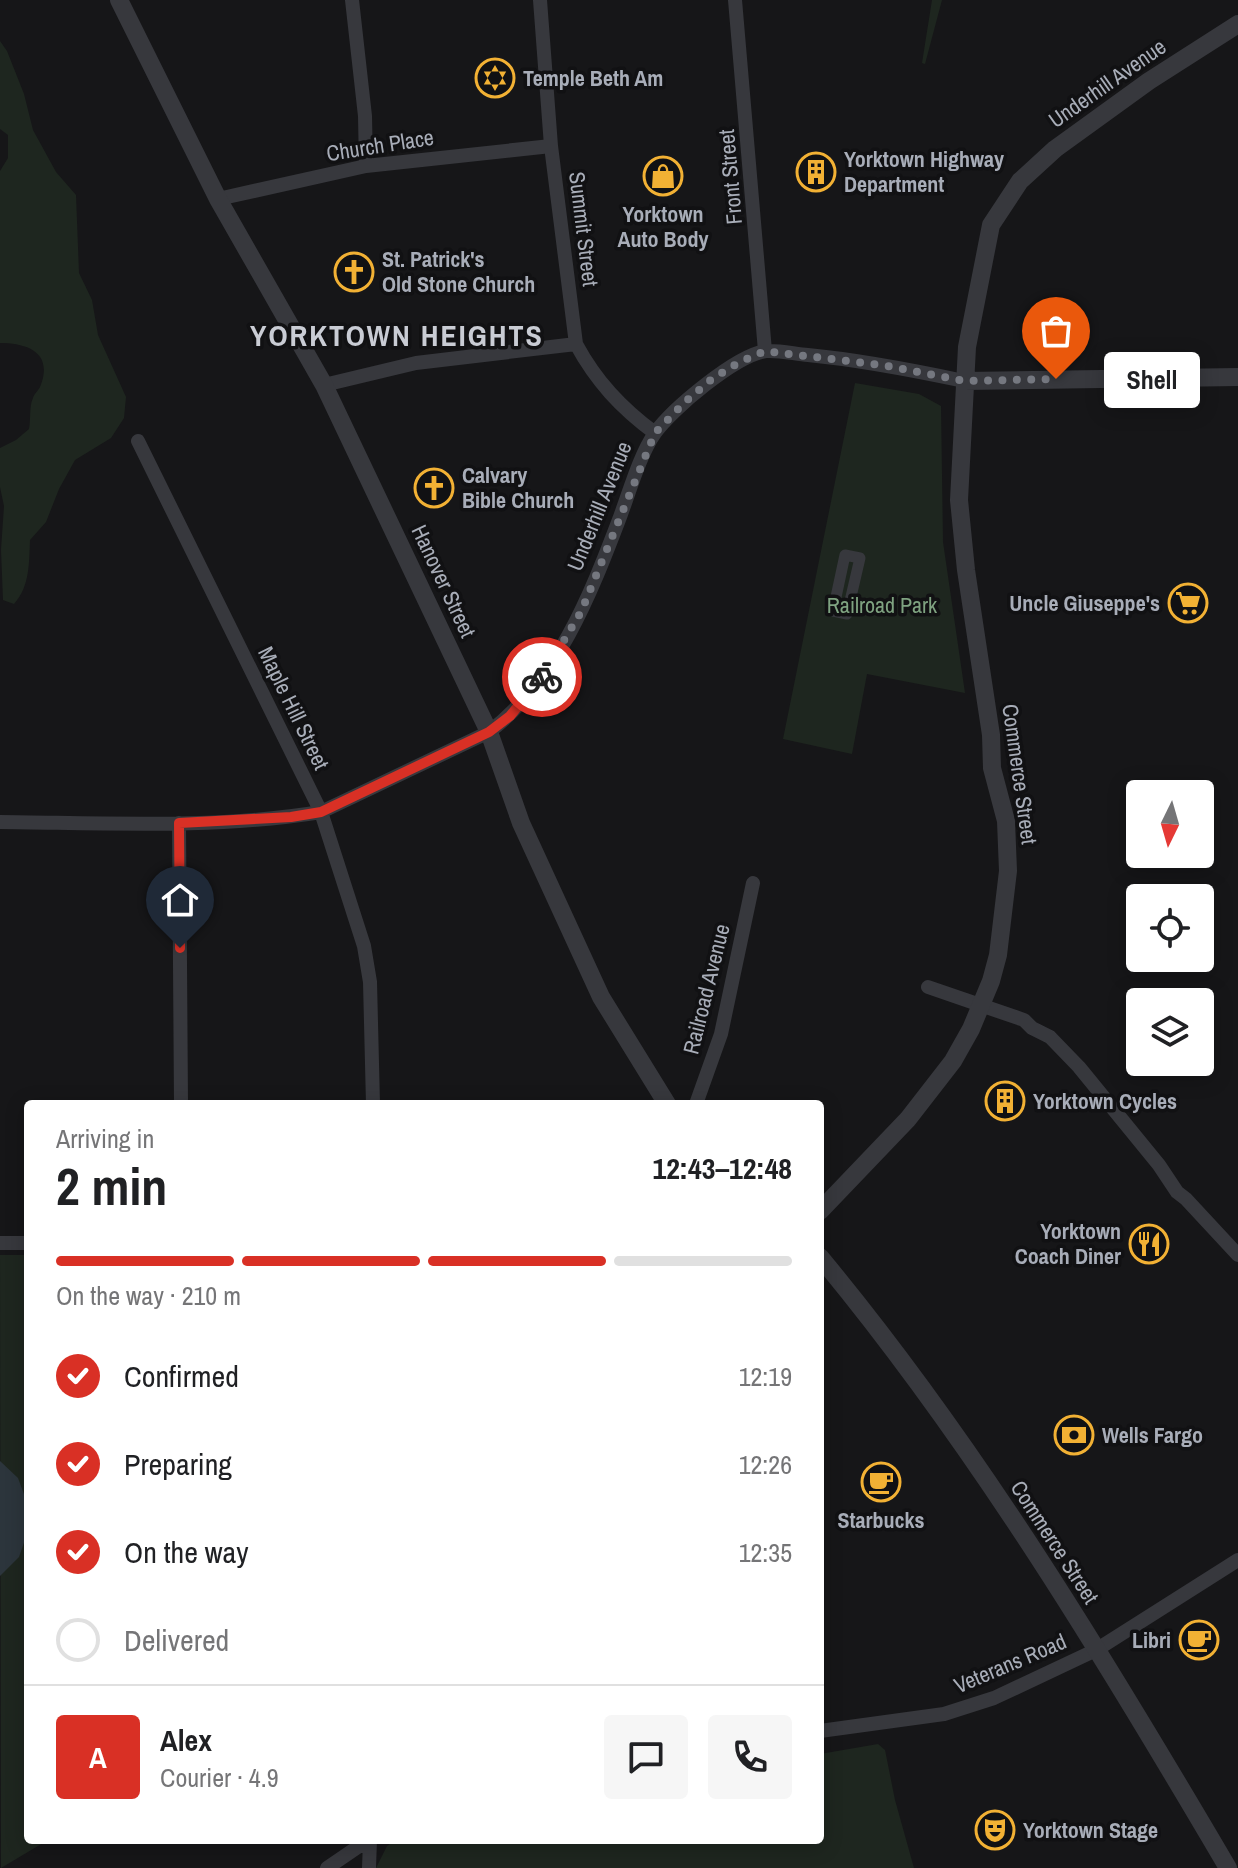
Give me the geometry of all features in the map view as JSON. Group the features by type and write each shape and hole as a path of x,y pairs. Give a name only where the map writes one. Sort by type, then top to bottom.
{"street":[{"name":"Hanover Street","path":"119,0 218,199 324,385 489,732 521,823 601,997 665,1100"},
{"path":"352,0 365,116 366,166"},
{"name":"Summit Street","path":"540,0 551,146 576,344 591,372 619,404 655,433"},
{"name":"Front Street","path":"735,0 765,351"},
{"name":"Underhill Avenue","path":"964,381 967,347 991,225 1020,181 1055,149 1116,105 1238,24"},
{"name":"Church Place","path":"218,199 366,166 551,146"},
{"path":"324,385 416,363 576,344"},
{"path":"765,351 875,364 964,381 1238,377"},
{"name":"Underhill Avenue","path":"0,822 179,823 291,817 321,812 489,732 526,699 581,612 655,433 712,379 765,351"},
{"name":"Commerce Street","path":"824,1207 908,1119 953,1061 981,1005 998,955 1008,871 1006,821 992,768 991,735 966,570 959,500 964,381"},
{"name":"Maple Hill Street","path":"138,441 321,812 364,946 370,982 373,1100"},
{"path":"845,555 860,558 847,614 833,611 845,555"},
{"path":"179,823 181,1100"},
{"name":"Railroad Avenue","path":"697,1100 721,1034 753,883"},
{"path":"928,987 1024,1020 1050,1037 1094,1085 1177,1192 1238,1255"},
{"path":"0,1243 24,1243"},
{"name":"Commerce Street","path":"824,1262 966,1448 1111,1671 1228,1868"},
{"name":"Veterans Road","path":"824,1730 944,1714 994,1698 1096,1650 1238,1560"},
{"path":"327,1868 363,1844"},
{"path":"369,1844 369,1868"}],"green space":[{"path":"932,0 942,0 925,64 922,63"},
{"path":"0,41 24,94 33,130 56,172 76,195 79,273 92,300 98,335 126,397 124,418 111,438 75,460 46,522 30,540 26,582 14,604 3,600 1,550 4,506 0,487 0,448 29,429 32,401 40,387 44,366 36,352 29,348 0,343 0,171 8,158 8,135 0,129"},
{"name":"Railroad Park","path":"855,383 919,394 941,406 943,542 965,693 867,674 852,754 783,739"},
{"path":"0,1255 24,1255 24,1844 41,1844 1,1868"},
{"path":"878,1744 885,1750 914,1868 376,1868 390,1844 824,1844 824,1753"}],"shaded area":[{"path":"0,1461 18,1478 24,1494 24,1543 19,1557 0,1576"}],"way so far":[{"path":"542,677 581,612 655,433 712,379 738,363 765,351 836,358 964,381 1056,379"}],"place":[{"name":"Temple Beth Am","path":"495,78"},
{"name":"Yorktown Highway Department","path":"816,172"},
{"name":"Yorktown Auto Body","path":"663,176"},
{"name":"St. Patrick's Old Stone Church","path":"354,272"},
{"name":"Shell","path":"1056,379"},
{"name":"Calvary Bible Church","path":"434,488"},
{"name":"Uncle Giuseppe's","path":"1188,603"},
{"name":"Yorktown Cycles","path":"1005,1101"},
{"name":"Yorktown Coach Diner","path":"1149,1244"},
{"name":"Wells Fargo","path":"1074,1435"},
{"name":"Starbucks","path":"881,1482"},
{"name":"Libri","path":"1199,1640"},
{"name":"Yorktown Stage","path":"995,1830"}],"district":[{"name":"YORKTOWN HEIGHTS","path":"397,335"}],"route":[{"path":"180,948 179,823 291,817 321,812 489,732 510,716 542,677"}]}
